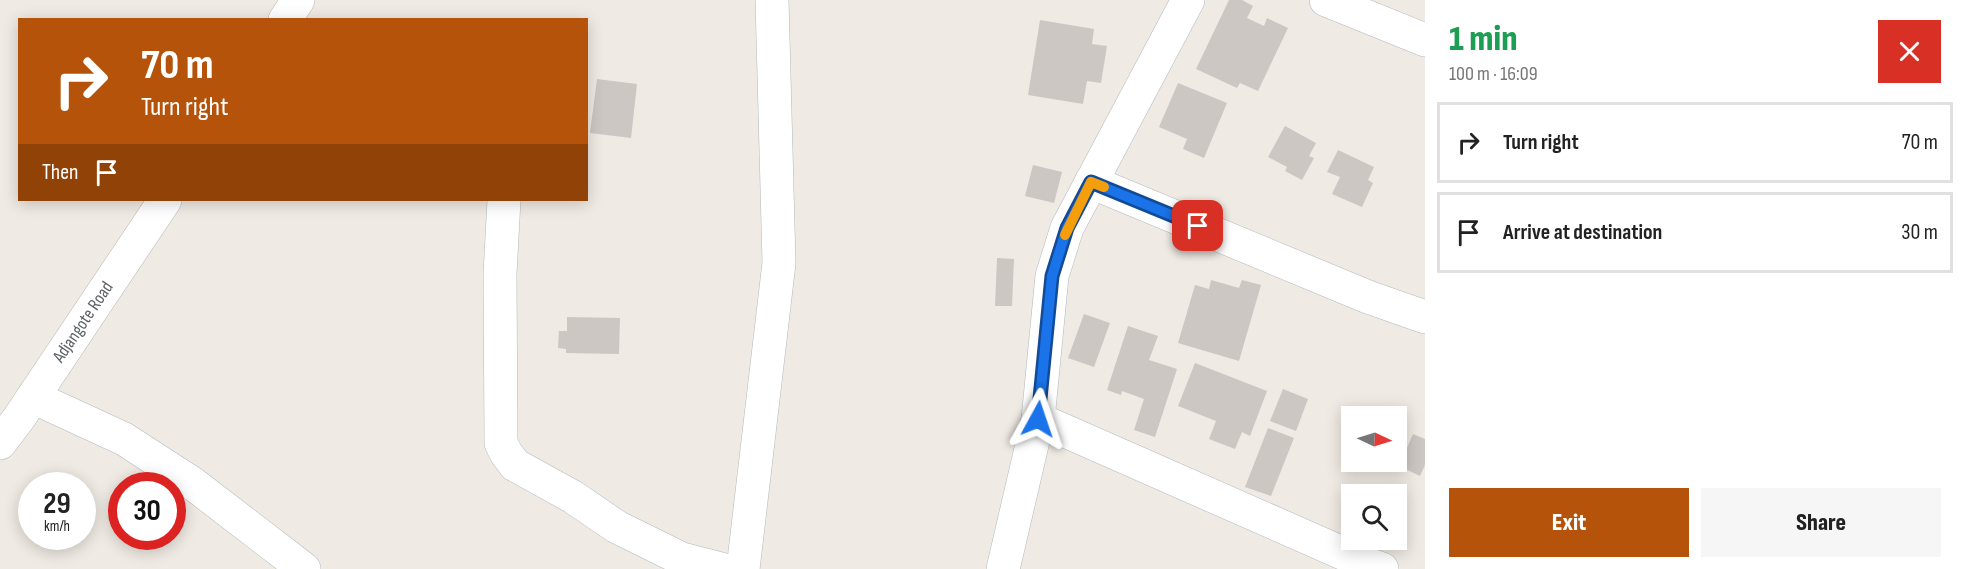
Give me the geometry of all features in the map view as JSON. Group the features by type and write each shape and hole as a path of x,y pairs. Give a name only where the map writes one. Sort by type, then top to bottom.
{"street":[{"path":"286,18 297,0"},
{"path":"743,569 779,263 772,0"},
{"path":"1003,569 1038,419 1052,276 1067,228 1188,0"},
{"path":"1326,0 1425,39"},
{"path":"1091,182 1368,297 1425,317"},
{"name":"Adjangote Road","path":"0,443 164,201"},
{"path":"504,201 500,308 501,443 506,453 515,465 573,497 617,527 682,559 721,569"},
{"path":"33,397 124,438 192,483 304,569"},
{"path":"1038,419 1382,569"}],"building":[{"path":"1229,0 1242,0 1253,6 1247,18 1264,26 1267,18 1288,28 1258,91 1240,83 1237,88 1196,69"},
{"path":"1040,20 1094,29 1092,44 1107,46 1101,83 1087,81 1083,104 1028,95"},
{"path":"597,79 637,84 631,138 590,133"},
{"path":"1178,83 1227,103 1204,158 1183,149 1187,139 1159,127"},
{"path":"1285,126 1316,143 1309,156 1314,158 1302,180 1285,171 1287,167 1268,157"},
{"path":"1338,150 1374,167 1368,180 1373,183 1362,207 1332,194 1340,177 1327,172"},
{"path":"1033,165 1062,172 1054,203 1025,196"},
{"path":"997,258 1014,259 1012,306 995,306"},
{"path":"1211,280 1239,288 1242,280 1261,285 1239,361 1178,343 1195,285 1209,289"},
{"path":"1084,314 1110,323 1094,367 1068,358"},
{"path":"567,317 620,318 619,354 566,353 566,349 558,348 559,331 567,331"},
{"path":"1128,326 1158,336 1149,360 1177,369 1155,437 1134,430 1144,399 1122,391 1121,395 1107,390"},
{"path":"1195,363 1267,391 1250,436 1242,432 1235,449 1209,439 1216,421 1178,406"},
{"path":"1283,389 1308,399 1296,431 1270,421"},
{"path":"1268,428 1294,438 1271,496 1245,487"},
{"path":"1413,434 1425,439 1425,465 1420,476 1407,470 1407,448"}],"slow traffic":[{"path":"1065,235 1091,182 1104,187"}],"route":[{"path":"1038,419 1052,276 1067,228 1091,182 1198,226"}]}
